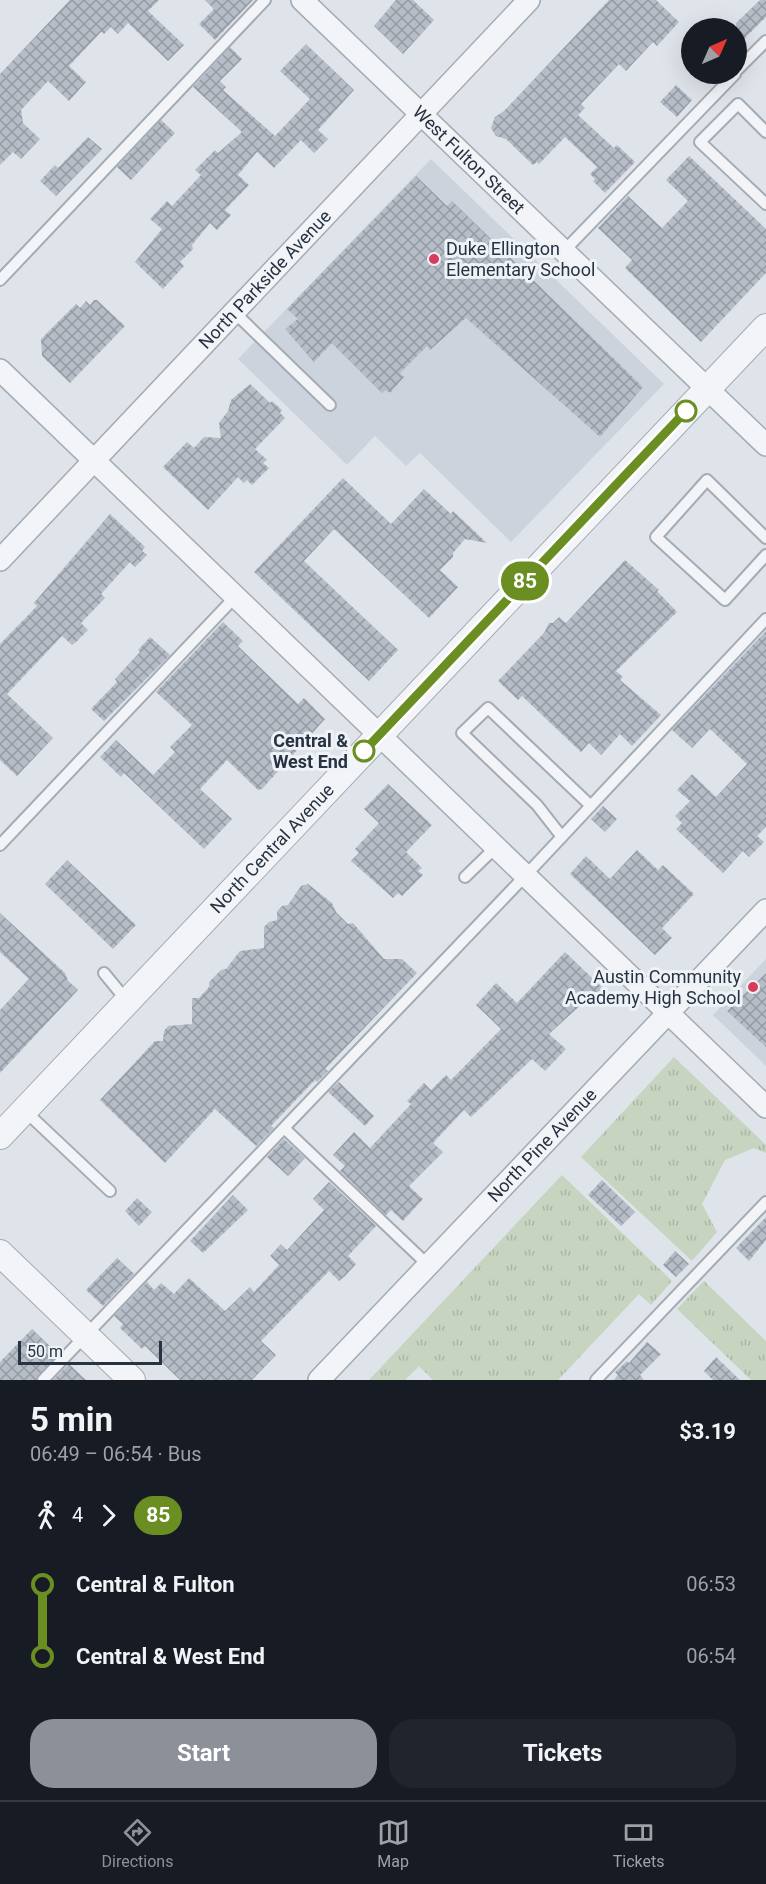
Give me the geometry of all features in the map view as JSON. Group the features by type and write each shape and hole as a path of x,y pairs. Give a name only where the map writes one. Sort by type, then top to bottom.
{"street":[{"name":"West Fulton Street","path":"302,0 766,445"},
{"name":"North Parkside Avenue","path":"0,560 529,0"},
{"name":"North Central Avenue","path":"0,1136 766,327"},
{"path":"0,370 766,1107"},
{"name":"North Pine Avenue","path":"319,1380 766,910"},
{"path":"0,1253 132,1380"}],"lane":[{"path":"0,280 265,0"},
{"path":"747,61 766,41"},
{"path":"564,252 725,84"},
{"path":"766,132 738,104 700,142 766,204"},
{"path":"234,312 330,405"},
{"path":"766,538 707,480 656,537 724,600 766,555"},
{"path":"0,846 236,596"},
{"path":"43,1380 526,875 766,619"},
{"path":"562,837 537,805 462,734 488,708 591,806"},
{"path":"465,877 496,846"},
{"path":"104,973 127,1001"},
{"path":"24,1110 110,1191"},
{"path":"284,1128 429,1265"},
{"path":"596,1380 766,1202"}],"shaded area":[{"name":"Duke Ellington Elementary School","path":"431,159 664,384 511,542 420,453 406,466 375,436 347,465 238,359"},
{"name":"Austin Community Academy High School","path":"766,959 766,1066 713,1015"}],"green space":[{"path":"674,1057 766,1145 766,1153 754,1148 725,1160 702,1204 717,1232 692,1261 581,1157"},
{"path":"562,1175 672,1281 651,1305 639,1294 558,1380 433,1380 419,1366 405,1380 369,1380"},
{"path":"704,1281 766,1341 766,1380 751,1380 677,1309"}],"building":[{"path":"70,0 159,0 148,11 184,45 168,61 128,23 118,34 111,27 104,34 101,32 69,66 86,82 69,101 48,81 21,110 23,123 40,139 21,159 13,152 0,165 0,74"},
{"path":"205,0 253,0 215,40 199,24 214,9"},
{"path":"396,0 413,0 434,20 403,54 374,26"},
{"path":"609,0 656,0 679,22 657,46 653,42 626,71 619,64 581,104 585,108 578,115 614,148 617,145 635,162 605,193 593,181 595,179 590,174 597,167 565,137 539,164 537,162 533,165 506,139 496,136 491,128 495,117 504,111"},
{"path":"760,0 766,0 766,17 747,36 747,18 741,18"},
{"path":"306,44 354,90 318,130 328,139 314,153 301,140 274,168 257,152 238,175 249,185 225,210 231,215 217,230 210,223 192,245 193,249 180,262 184,266 163,289 135,262 162,229 150,219 167,201 172,206 201,175 195,170 215,150 218,153 242,132 193,87 230,47 242,59 220,81 226,87 223,90 275,136 310,99 280,71"},
{"path":"676,85 692,100 677,117 660,102"},
{"path":"161,120 175,133 131,180 117,167"},
{"path":"88,137 102,149 56,196 40,181 55,165 58,168"},
{"path":"689,156 766,229 766,273 701,342 625,268 632,260 598,228 628,196 662,228 688,201 666,180"},
{"path":"416,176 447,206 452,201 643,387 600,437 466,318 430,350 427,346 400,373 404,377 390,393 386,390 382,393 332,343 314,362 285,329 298,319 287,309"},
{"path":"97,300 125,326 70,383 42,356 41,339 76,304 80,308 86,301 90,305"},
{"path":"250,384 270,403 272,401 282,410 280,413 285,418 255,449 267,460 263,463 269,468 252,485 247,480 244,483 238,477 208,510 163,467 187,442 194,448 204,437 221,438 219,423 228,411 231,400"},
{"path":"343,478 391,524 424,489 451,514 453,511 487,543 465,539 453,553 453,557 440,570 458,587 429,618 334,529 304,561 398,650 369,681 254,572"},
{"path":"110,514 145,547 142,551 147,555 135,567 130,562 101,594 105,598 81,623 88,630 76,642 72,645 62,636 7,694 53,738 17,776 0,760 0,644 37,606 34,603"},
{"path":"625,560 659,590 657,591 677,612 616,671 623,677 620,680 661,715 632,746 620,734 601,755 589,743 581,752 522,696 518,700 498,681 544,633 549,623 553,623 559,617 566,623"},
{"path":"223,622 243,641 238,646 298,704 304,698 325,719 262,789 258,790 227,760 200,789 232,819 204,849 124,773 121,777 100,757 116,740 153,775 175,752 170,747 192,725 156,692"},
{"path":"766,631 766,827 757,836 764,842 749,857 743,851 723,873 676,829 682,823 675,816 690,801 677,790 692,774 716,797 747,764 710,729 692,748 672,730"},
{"path":"150,637 170,655 104,721 91,709 117,682 115,679 140,652 138,650"},
{"path":"388,784 432,825 406,852 422,868 418,871 423,875 402,896 398,893 393,898 351,861 359,853 355,849 379,823 364,809"},
{"path":"603,806 617,819 605,832 591,819"},
{"path":"637,850 658,870 663,865 694,894 662,928 672,938 655,955 570,874 586,856 610,879"},
{"path":"67,860 136,925 113,949 45,884"},
{"path":"308,884 332,903 336,912 348,924 353,923 384,959 402,959 417,973 325,1069 328,1071 317,1082 315,1080 271,1126 274,1128 256,1146 215,1109 165,1163 100,1100 155,1041 163,1041 164,1031 168,1026 192,1024 192,998 199,998 209,987 209,982 221,970 226,969 240,951 264,948 264,927 269,922 277,920 277,912 282,906 288,905 301,886"},
{"path":"0,913 65,973 68,981 78,990 0,1073 0,1010 29,979 0,952"},
{"path":"565,952 608,993 585,991 584,1002 549,1034 566,1049 545,1071 532,1059 471,1117 464,1110 433,1143 443,1152 409,1186 423,1199 403,1221 391,1210 386,1215 340,1171 345,1166 333,1155 354,1132 370,1148 411,1104 407,1101 424,1083 431,1090 446,1075 451,1080 501,1029 476,1005 496,983 517,1003"},
{"path":"766,973 766,1047 727,1011"},
{"path":"339,1082 374,1116 365,1126 328,1092"},
{"path":"284,1139 305,1158 288,1176 267,1157"},
{"path":"602,1180 635,1212 621,1226 588,1195"},
{"path":"329,1182 376,1226 348,1256 356,1264 345,1276 339,1281 329,1271 261,1341 276,1355 252,1380 180,1380 145,1346 142,1349 120,1328 123,1324 114,1316 147,1282 154,1290 161,1283 174,1294 189,1278 225,1311 250,1287 254,1292 279,1265 270,1256 281,1244 287,1250 324,1210 313,1199"},
{"path":"233,1195 248,1210 203,1253 190,1241"},
{"path":"137,1198 152,1212 139,1226 125,1211"},
{"path":"766,1217 766,1240 749,1261 736,1248"},
{"path":"675,1251 689,1264 676,1277 663,1265"},
{"path":"117,1258 134,1274 103,1306 86,1290"},
{"path":"32,1329 58,1354 36,1380 0,1380 0,1362"},
{"path":"647,1342 661,1354 640,1375 644,1380 614,1380 618,1375 615,1372 627,1361 629,1363"},
{"path":"716,1357 740,1380 713,1380 704,1371"},
{"path":"69,1364 86,1380 53,1380"}],"bus line":[{"name":"85","path":"364,751 686,411"}],"place":[{"name":"Duke Ellington Elementary School","path":"434,259"},
{"name":"Central & West End","path":"364,751"},
{"name":"Austin Community Academy High School","path":"753,987"}]}
